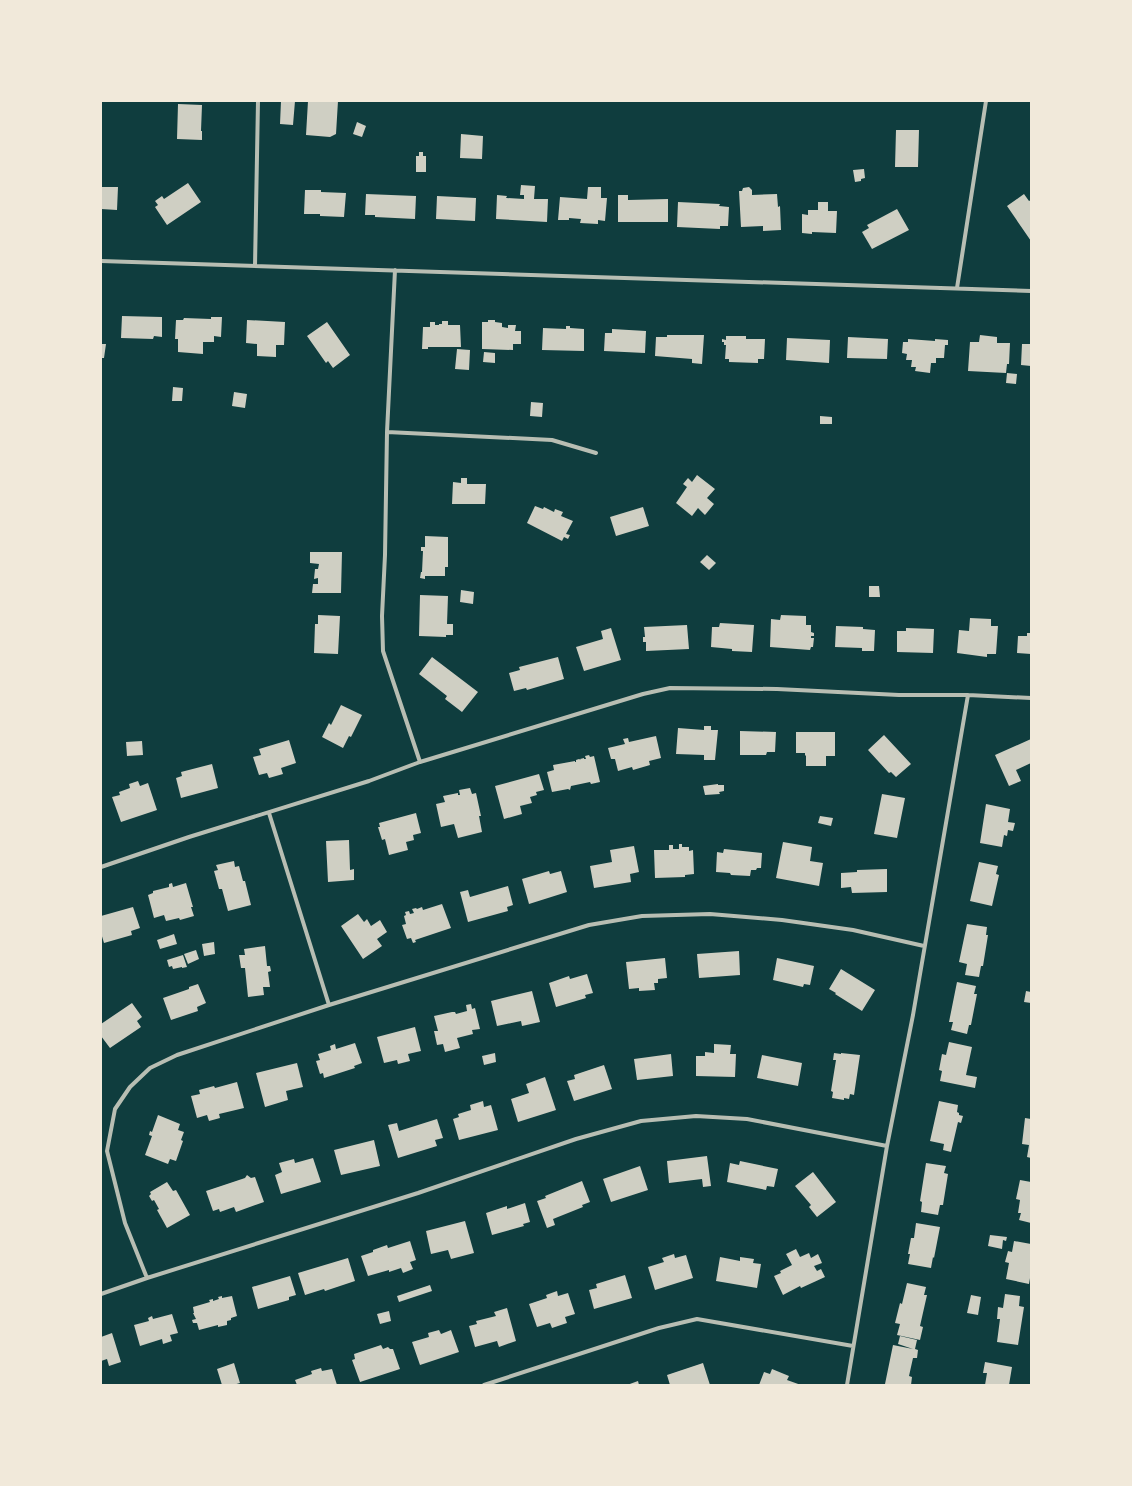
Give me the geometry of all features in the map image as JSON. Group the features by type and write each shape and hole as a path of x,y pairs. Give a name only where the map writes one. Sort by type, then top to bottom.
{"street":[{"path":"255,266 258,101"},
{"path":"957,288 986,101"},
{"path":"101,261 1031,291"},
{"path":"395,270 387,432 385,555 382,616 383,651 420,762"},
{"path":"387,432 552,440 596,453"},
{"path":"101,867 189,837 368,781 420,762 670,688 777,689 1031,698"},
{"path":"846,1385 887,1146 913,1015 968,695"},
{"path":"269,813 329,1005"},
{"path":"147,1278 125,1223 107,1150 115,1109 130,1087 150,1068 177,1055 329,1005 589,925 642,916 710,914 782,920 853,930 924,946"},
{"path":"101,1294 147,1278 418,1193 576,1139 640,1122 696,1116 747,1119 887,1146"},
{"path":"484,1385 659,1328 697,1319 853,1346"}],"building":[{"path":"281,101 295,101 293,125 280,124"},
{"path":"308,101 338,101 336,134 330,137 306,135"},
{"path":"178,104 202,105 202,140 177,139"},
{"path":"357,122 366,126 362,137 353,134"},
{"path":"896,130 919,130 918,167 895,167"},
{"path":"461,134 483,136 482,159 460,158"},
{"path":"419,152 423,152 423,156 426,156 426,172 416,172 416,156 419,156"},
{"path":"864,169 865,178 861,179 861,181 855,182 853,170"},
{"path":"188,183 201,202 167,225 155,207 158,205 155,201 162,196 164,199"},
{"path":"521,185 535,186 534,199 548,199 547,222 496,219 497,195 507,196 506,198 524,199 524,195 520,195"},
{"path":"101,187 118,187 117,210 101,209"},
{"path":"588,187 601,187 601,198 607,198 605,221 598,220 598,224 580,223 581,219 569,218 569,220 558,220 560,197 587,199"},
{"path":"749,187 752,190 752,195 777,194 778,207 780,206 781,230 763,231 763,226 741,227 739,191 742,191 743,188"},
{"path":"305,190 346,193 344,217 304,214"},
{"path":"366,194 416,196 415,219 365,215"},
{"path":"1024,194 1029,201 1031,200 1031,241 1007,206"},
{"path":"618,195 628,195 628,200 668,199 668,222 618,222"},
{"path":"437,196 476,198 475,221 436,219"},
{"path":"678,202 720,204 719,206 729,207 728,226 720,226 720,229 677,227"},
{"path":"818,202 828,202 828,211 837,211 836,233 802,233 802,214 808,215 808,210 818,210"},
{"path":"897,209 909,230 872,249 862,232 869,228 867,225"},
{"path":"122,316 162,317 162,337 154,336 153,339 121,338"},
{"path":"211,317 222,317 221,337 214,336 214,342 203,342 203,354 178,352 178,339 175,339 176,320 183,320 184,318 211,319"},
{"path":"247,320 285,322 284,345 276,345 276,357 257,356 257,344 246,343"},
{"path":"488,320 495,320 495,322 502,323 502,327 508,328 508,325 516,325 515,331 521,331 521,344 513,344 513,350 482,349 482,322 488,322"},
{"path":"442,321 448,321 448,325 460,325 461,347 428,347 428,349 422,349 423,327 430,327 430,322 435,322 435,325 439,325 442,324"},
{"path":"327,322 350,355 333,368 328,361 326,363 307,336"},
{"path":"566,326 570,326 570,328 584,329 584,351 542,350 543,328 566,329"},
{"path":"612,329 646,331 645,353 604,351 605,333 612,333"},
{"path":"667,335 704,335 702,364 692,363 692,359 655,356 656,337 667,337"},
{"path":"980,335 997,337 997,343 1010,343 1009,364 1007,364 1006,373 968,371 970,342 979,342"},
{"path":"726,336 746,336 746,339 765,339 764,359 758,359 758,363 729,362 729,359 725,359 726,345 722,342 722,339 726,340"},
{"path":"848,337 888,339 887,359 847,358"},
{"path":"787,338 830,340 829,363 786,360"},
{"path":"908,339 935,341 935,339 948,340 948,345 945,345 944,358 936,358 936,363 931,363 930,373 915,371 916,367 911,367 912,360 906,360 907,354 902,353 903,342 908,342"},
{"path":"101,344 106,344 104,358 101,358"},
{"path":"1022,344 1031,344 1031,366 1021,365"},
{"path":"457,349 470,350 469,370 455,369"},
{"path":"484,352 495,353 495,363 483,362"},
{"path":"1007,373 1017,374 1016,384 1006,383"},
{"path":"173,387 183,388 182,401 172,401"},
{"path":"234,392 247,394 245,408 232,406"},
{"path":"531,402 543,403 542,417 530,416"},
{"path":"820,416 832,417 832,424 820,424"},
{"path":"697,475 715,489 707,498 714,504 705,515 698,508 692,516 676,503 687,487 683,484 688,478 692,482"},
{"path":"461,478 467,478 467,484 486,484 485,504 452,504 453,482 461,483"},
{"path":"535,506 543,509 544,507 554,512 555,509 563,512 561,516 573,521 566,534 570,535 568,539 564,537 562,541 527,523"},
{"path":"643,507 649,526 616,536 610,517"},
{"path":"425,536 448,537 448,567 445,567 445,576 425,576 425,579 420,578 422,572 423,551 421,551 421,547 425,547"},
{"path":"310,552 342,552 341,593 312,593 313,584 318,584 318,578 314,579 315,569 318,569 319,564 310,563"},
{"path":"707,555 716,563 709,570 700,562"},
{"path":"869,586 879,586 880,597 869,597"},
{"path":"461,590 474,592 473,604 460,602"},
{"path":"420,595 448,596 447,624 453,624 453,635 446,635 446,637 419,636"},
{"path":"318,615 340,616 338,654 314,653 315,624 318,624"},
{"path":"781,615 806,616 806,625 811,625 811,632 814,633 814,636 811,636 811,638 814,638 813,647 811,647 810,650 770,647 771,619 780,620"},
{"path":"970,618 991,619 991,626 998,626 996,654 987,654 987,657 957,653 959,630 969,631"},
{"path":"720,623 754,625 752,652 732,651 732,649 711,647 712,627 719,627"},
{"path":"687,625 689,649 646,651 646,642 643,642 643,637 645,637 644,627"},
{"path":"836,626 863,627 863,629 875,630 874,651 862,651 862,648 835,647"},
{"path":"611,628 621,660 584,671 576,647 603,639 601,631"},
{"path":"906,628 934,629 933,653 897,652 897,631 906,631"},
{"path":"1027,633 1031,633 1031,654 1017,653 1018,636 1027,636"},
{"path":"432,657 478,692 462,712 445,699 447,696 419,674"},
{"path":"558,657 564,679 527,690 526,688 514,691 509,673 520,670 519,667"},
{"path":"341,705 362,715 351,737 349,736 343,748 322,737 329,723 331,725"},
{"path":"704,726 711,726 711,730 718,730 715,760 704,760 704,755 676,754 678,728 704,730"},
{"path":"740,731 776,732 775,752 767,752 766,755 740,755"},
{"path":"796,732 835,732 835,756 826,756 826,766 806,766 805,753 796,753"},
{"path":"884,735 911,764 896,777 891,772 889,773 868,750"},
{"path":"656,736 661,758 649,761 650,765 633,770 632,767 618,771 615,759 611,759 608,748 625,744 623,739 628,738 629,742"},
{"path":"1031,739 1031,763 1016,770 1021,781 1009,786 995,755"},
{"path":"289,740 296,763 281,768 283,774 269,778 267,773 259,775 253,757 261,755 259,749"},
{"path":"142,741 143,755 127,756 126,742"},
{"path":"589,755 590,757 594,756 600,782 591,784 590,782 571,786 570,790 568,789 552,792 547,772 554,770 553,765 576,762 576,760 579,759 586,759 585,756"},
{"path":"212,764 218,788 181,798 176,778 182,776 181,772"},
{"path":"539,774 544,790 536,792 537,795 530,797 532,803 520,806 522,814 504,819 495,786"},
{"path":"138,781 140,786 148,783 157,810 121,822 112,797 120,795 119,792 130,788 129,784"},
{"path":"718,784 724,785 724,791 719,792 720,794 705,795 703,786"},
{"path":"470,788 472,794 476,793 481,816 479,816 482,832 458,838 454,824 441,827 436,804 445,802 443,796 458,793 458,795 460,795 459,790"},
{"path":"882,794 905,798 897,838 874,834"},
{"path":"986,804 1010,809 1008,822 1015,823 1013,831 1008,830 1007,836 1004,835 1002,847 980,843"},
{"path":"416,813 421,833 413,835 414,840 406,842 408,850 389,855 385,839 382,840 378,827 380,827 379,823"},
{"path":"820,816 833,818 831,826 818,823"},
{"path":"349,840 350,870 354,869 354,880 328,882 326,841"},
{"path":"783,842 812,847 810,861 823,863 819,886 776,878"},
{"path":"679,844 682,844 682,847 689,847 689,851 693,850 694,874 685,875 685,877 655,878 654,850 669,850 669,845 673,845 673,849 679,849"},
{"path":"634,846 639,872 630,874 631,882 594,888 590,866 612,862 610,850"},
{"path":"724,849 762,853 761,868 751,870 750,876 731,875 730,873 716,872 717,852 723,853"},
{"path":"234,861 235,867 239,866 243,881 245,881 251,905 228,911 222,889 219,889 214,871 218,870 216,865"},
{"path":"979,862 998,866 996,874 999,875 992,906 970,901"},
{"path":"887,869 887,892 852,893 851,887 841,888 841,873 857,872 857,870"},
{"path":"549,871 550,874 561,871 567,892 529,904 522,879"},
{"path":"172,883 173,887 186,883 194,916 180,920 179,918 166,921 164,915 154,918 148,895 153,893 153,891 169,887 169,884"},
{"path":"508,886 513,905 507,907 508,911 468,922 460,892 468,890 470,897"},
{"path":"442,904 451,928 415,940 416,942 413,943 411,938 407,939 402,925 406,924 404,916 406,915 405,912 409,911 410,914 414,913 412,909 422,907 423,910"},
{"path":"133,907 140,928 131,931 132,935 104,943 101,933 101,916"},
{"path":"358,914 364,922 367,919 371,926 380,920 387,932 377,939 382,946 363,959 341,926"},
{"path":"967,924 987,927 986,935 988,935 983,966 981,966 979,977 965,975 967,964 959,962"},
{"path":"174,934 177,944 160,949 157,940"},
{"path":"214,942 215,954 204,956 202,944"},
{"path":"265,946 267,966 270,966 271,971 268,972 270,987 263,987 264,995 248,997 245,968 241,968 239,955 245,955 244,949"},
{"path":"196,950 199,959 188,964 184,954"},
{"path":"739,951 740,975 699,978 697,954"},
{"path":"183,955 187,967 173,969 172,966 169,967 167,960"},
{"path":"665,958 667,978 658,979 658,983 654,983 655,990 639,991 639,988 629,989 626,962"},
{"path":"777,958 814,966 810,985 804,984 803,987 773,980"},
{"path":"841,969 875,990 862,1011 829,989"},
{"path":"587,974 593,993 585,995 586,998 556,1007 549,983 569,976 570,979"},
{"path":"957,982 976,986 974,994 977,994 971,1025 969,1025 967,1034 951,1030 953,1022 949,1022"},
{"path":"198,984 206,1003 197,1007 198,1011 171,1020 163,998 189,989 189,987"},
{"path":"532,991 540,1022 522,1026 521,1021 497,1026 491,1001"},
{"path":"1026,991 1031,992 1031,1003 1024,1002"},
{"path":"132,1003 142,1017 137,1021 141,1027 110,1048 101,1036 101,1024"},
{"path":"471,1004 472,1009 475,1008 480,1029 472,1030 473,1034 457,1038 460,1048 445,1052 443,1044 437,1045 434,1031 438,1031 434,1016 452,1012 455,1012 456,1014 467,1011 466,1005"},
{"path":"415,1027 421,1051 408,1054 410,1061 398,1064 397,1060 384,1063 377,1037"},
{"path":"949,1042 972,1047 966,1075 977,1077 975,1088 940,1081 942,1071 939,1070 942,1054 946,1055"},
{"path":"355,1043 362,1063 354,1066 355,1068 324,1078 323,1073 320,1074 316,1061 320,1060 318,1054 331,1050 330,1046 335,1044 336,1049"},
{"path":"714,1044 731,1045 730,1054 736,1054 735,1077 696,1076 696,1056 705,1056 705,1052 714,1053"},
{"path":"495,1053 496,1062 484,1065 482,1056"},
{"path":"834,1053 860,1055 854,1095 850,1094 849,1099 844,1098 844,1100 832,1098 833,1092 831,1091 836,1060 833,1060"},
{"path":"671,1054 673,1076 637,1080 634,1059"},
{"path":"762,1055 802,1063 798,1086 757,1078"},
{"path":"297,1063 303,1087 286,1091 288,1100 265,1107 256,1073"},
{"path":"604,1065 612,1089 574,1101 567,1081 575,1079 574,1075"},
{"path":"545,1077 556,1110 518,1122 511,1099 529,1093 526,1084"},
{"path":"237,1082 244,1108 219,1114 220,1118 209,1121 207,1115 197,1118 191,1096 200,1094 199,1090 214,1086 215,1088"},
{"path":"483,1101 484,1107 491,1105 498,1130 459,1140 453,1119 459,1117 458,1114 471,1110 470,1105"},
{"path":"939,1101 958,1105 957,1112 959,1115 963,1116 961,1123 958,1122 951,1152 943,1150 944,1144 930,1141"},
{"path":"158,1115 180,1124 178,1130 184,1132 181,1140 183,1141 176,1161 170,1159 168,1164 145,1155 152,1136 149,1135 150,1131 152,1132"},
{"path":"1025,1118 1031,1119 1031,1158 1027,1157 1029,1145 1022,1144"},
{"path":"437,1119 443,1138 435,1140 437,1146 398,1158 388,1125 397,1123 399,1131"},
{"path":"374,1140 380,1166 341,1175 334,1150"},
{"path":"707,1156 711,1186 703,1187 702,1179 669,1183 667,1161"},
{"path":"313,1158 321,1182 281,1194 275,1175 282,1172 279,1163 294,1159 295,1163"},
{"path":"740,1161 778,1169 774,1187 767,1186 766,1190 727,1182 730,1163 739,1165"},
{"path":"926,1163 946,1166 944,1173 948,1174 943,1205 940,1205 938,1215 921,1212 922,1202 920,1201"},
{"path":"640,1166 648,1190 611,1202 603,1179"},
{"path":"813,1172 836,1202 817,1217 809,1207 811,1205 795,1186"},
{"path":"247,1175 251,1178 255,1177 264,1202 236,1212 234,1207 220,1212 219,1209 213,1211 206,1191 245,1178"},
{"path":"1020,1180 1031,1182 1031,1223 1019,1220 1021,1213 1018,1213 1020,1200 1016,1199"},
{"path":"582,1181 590,1202 582,1205 583,1207 553,1219 555,1225 547,1228 537,1201 546,1198 545,1196"},
{"path":"167,1182 173,1191 176,1190 190,1215 167,1228 157,1210 159,1209 154,1200 152,1201 149,1196 151,1194 150,1192"},
{"path":"525,1203 530,1222 523,1224 524,1226 492,1235 486,1213 507,1206 507,1209"},
{"path":"465,1221 474,1253 451,1259 448,1250 431,1254 426,1231"},
{"path":"916,1223 940,1227 931,1268 908,1264 911,1238 914,1238"},
{"path":"990,1235 1007,1237 1006,1241 1003,1240 1002,1249 988,1246"},
{"path":"410,1241 416,1260 410,1262 413,1269 403,1273 401,1268 368,1276 361,1256 387,1245 388,1248"},
{"path":"1014,1241 1031,1244 1031,1272 1029,1284 1006,1279 1009,1263 1005,1262 1008,1251 1012,1252"},
{"path":"796,1249 800,1257 809,1253 811,1258 818,1254 822,1263 814,1266 817,1271 821,1269 825,1277 801,1288 800,1286 783,1295 774,1276 792,1265 786,1254"},
{"path":"674,1254 675,1258 686,1255 693,1278 655,1290 648,1267 664,1262 662,1258"},
{"path":"720,1257 740,1261 740,1257 754,1259 753,1263 761,1264 757,1288 716,1281"},
{"path":"348,1258 355,1281 325,1291 324,1289 305,1295 298,1273"},
{"path":"625,1275 632,1298 594,1309 589,1290 597,1288 596,1284"},
{"path":"290,1276 296,1295 289,1297 289,1300 258,1309 252,1287"},
{"path":"907,1283 926,1287 924,1295 927,1295 920,1326 923,1327 920,1340 897,1335 900,1324 895,1323 900,1303 902,1304"},
{"path":"430,1285 432,1291 399,1302 397,1296"},
{"path":"557,1291 558,1296 568,1293 575,1314 565,1317 567,1323 552,1328 550,1323 537,1327 529,1304 547,1298 546,1295"},
{"path":"1005,1294 1020,1296 1019,1306 1024,1307 1018,1345 997,1342 1000,1319 997,1319 998,1307 1003,1308"},
{"path":"971,1295 981,1297 978,1315 967,1313"},
{"path":"222,1296 222,1298 232,1296 237,1316 227,1321 227,1325 218,1327 218,1325 199,1330 197,1323 193,1323 192,1320 196,1319 193,1313 193,1307 210,1302 209,1300 213,1299 213,1301 219,1299 218,1297"},
{"path":"507,1308 516,1341 499,1347 497,1341 475,1347 469,1326 477,1324 476,1321 496,1316 494,1312"},
{"path":"389,1311 391,1321 380,1324 377,1314"},
{"path":"172,1314 178,1333 170,1335 172,1341 163,1344 162,1339 140,1346 134,1325 149,1321 148,1318 152,1316 153,1319"},
{"path":"439,1330 441,1334 451,1330 459,1352 420,1365 412,1342 429,1337 428,1333"},
{"path":"112,1333 121,1362 109,1366 107,1359 101,1361 101,1337"},
{"path":"900,1336 917,1340 915,1349 918,1350 917,1358 913,1358 909,1376 912,1377 911,1385 885,1384 893,1345 913,1349 898,1344"},
{"path":"381,1345 383,1349 388,1347 393,1349 400,1369 360,1382 352,1360 355,1359 354,1354"},
{"path":"985,1362 1012,1367 1009,1385 985,1385 987,1373 983,1373"},
{"path":"234,1363 240,1383 233,1385 222,1385 217,1369"},
{"path":"703,1363 710,1385 670,1385 667,1375"},
{"path":"321,1368 322,1371 332,1369 337,1385 297,1385 295,1380 312,1374 311,1371"},
{"path":"772,1369 789,1376 787,1380 801,1385 759,1385 764,1372 770,1374"},
{"path":"638,1381 639,1385 627,1385"}]}
